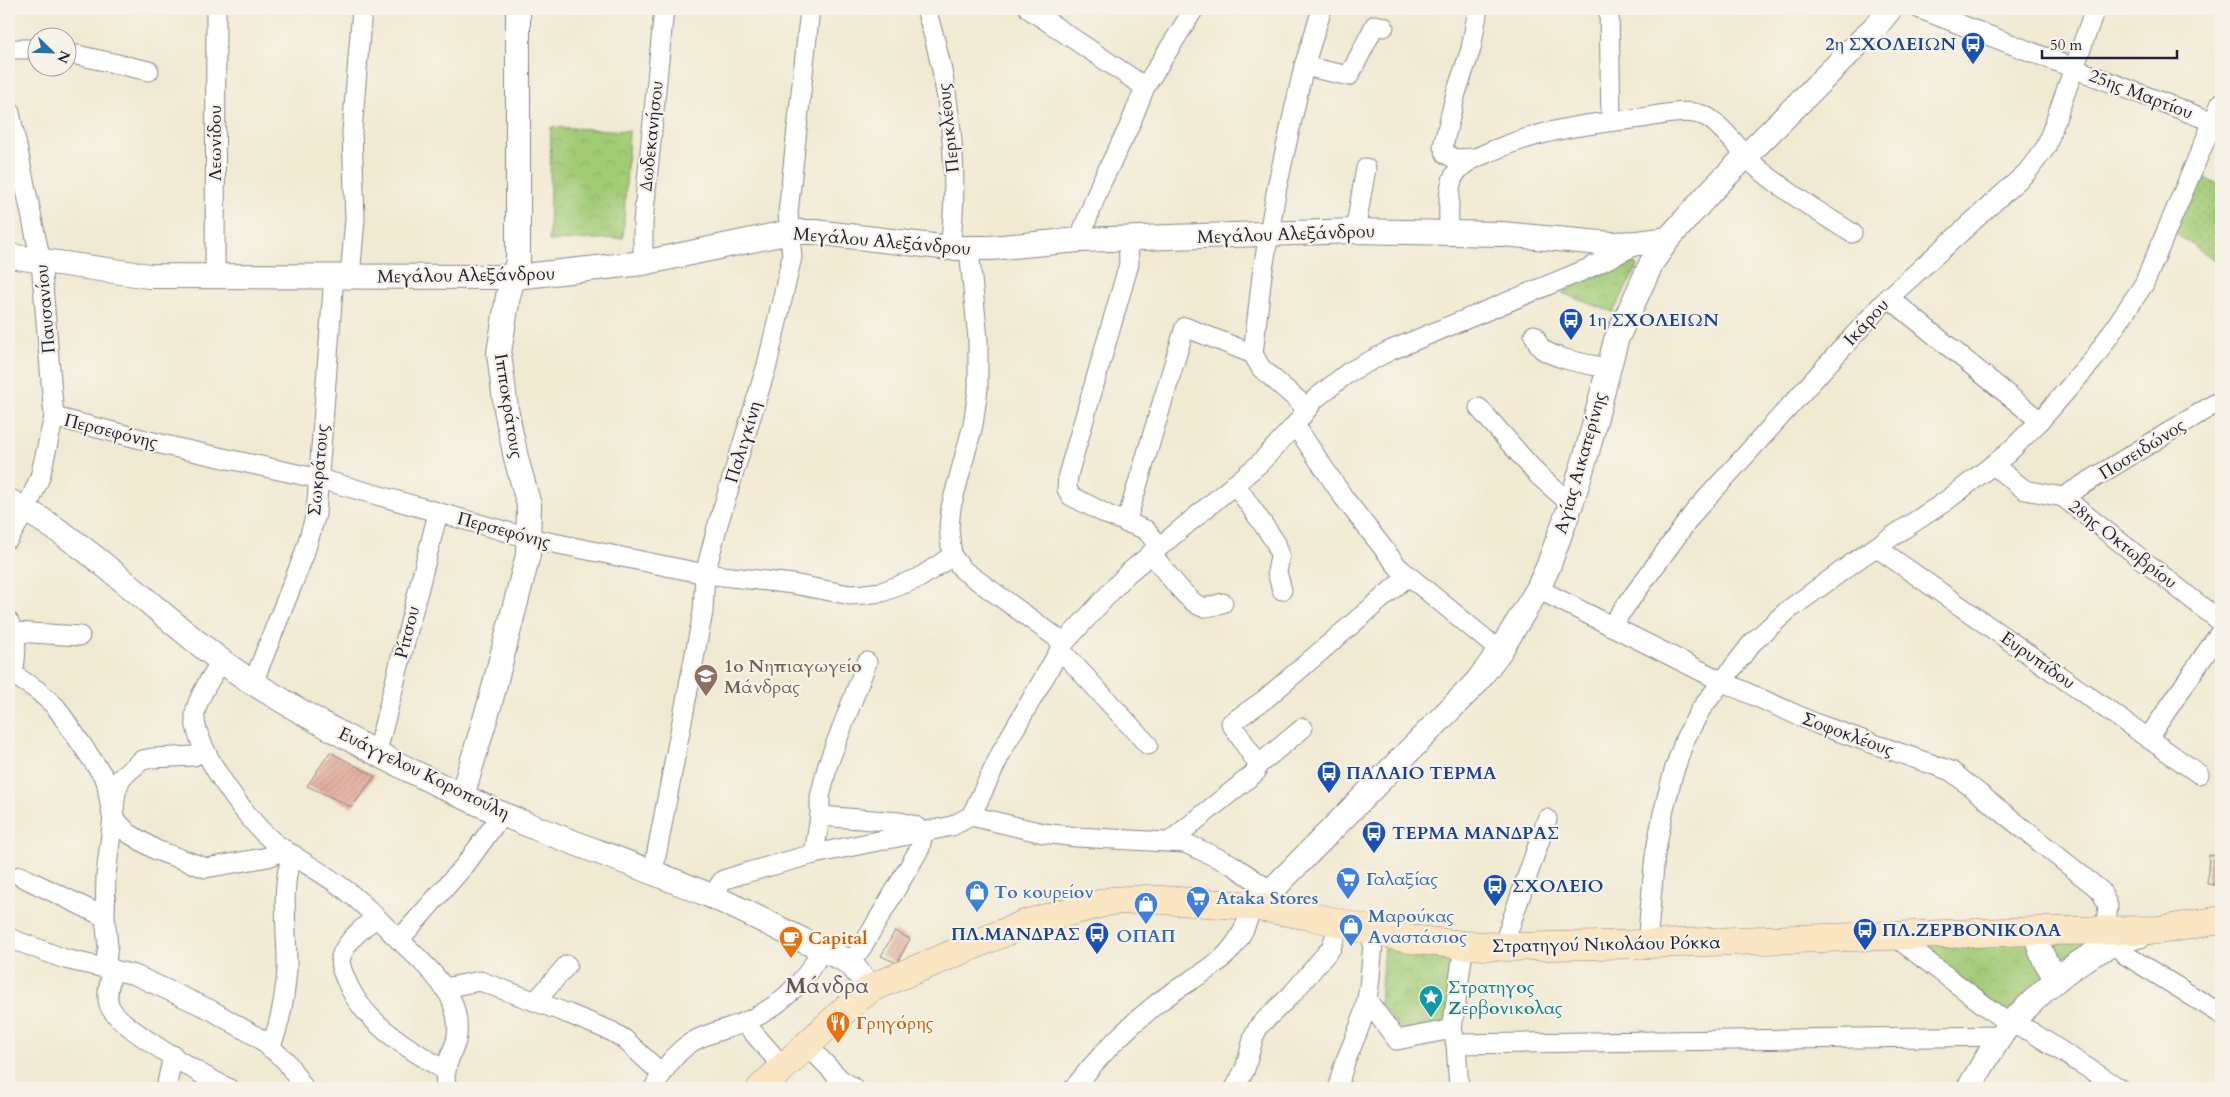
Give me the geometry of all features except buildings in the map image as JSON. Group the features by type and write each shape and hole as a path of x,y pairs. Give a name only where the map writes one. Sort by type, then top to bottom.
{"main road":[{"name":"Στρατηγού Νικολάου Ρόκκα","path":"761,1088 871,988 1027,923 1111,902 1262,898 1340,923 1409,939 1464,945 1503,946 1647,944 2036,930 2112,935 2221,920"}],"street":[{"name":"Λεωνίδου","path":"215,277 216,9"},
{"name":"Σωκράτους","path":"254,683 304,555 316,514 320,479 322,424 342,277 355,219 352,132 362,9"},
{"name":"Ιπποκράτους","path":"462,796 492,694 528,556 529,505 516,458 506,409 499,353 508,296 515,277 518,261 518,9"},
{"name":"Δωδεκανήσου","path":"642,263 642,222 664,9"},
{"name":"Παλιγκίνη","path":"653,872 703,612 704,574 767,365 792,257 788,213 810,9"},
{"name":"Περικλέους","path":"926,9 948,97 959,249 978,339 978,389 973,425 951,507 949,528 952,556"},
{"path":"1080,240 1101,183 1129,127 1145,88 1194,9"},
{"path":"1307,408 1261,368 1253,354 1268,233 1304,66 1322,9"},
{"path":"1474,158 1455,159 1446,154 1443,146 1456,93 1471,49 1478,9"},
{"path":"1609,9 1611,121"},
{"name":"Αγίας Αικατερίνης","path":"1262,898 1476,682 1500,651 1538,589 1548,567 1571,504 1587,452 1607,368 1616,340 1652,262 1668,239 1746,154 1878,24 1890,9"},
{"name":"25ης Μαρτίου","path":"1920,9 2217,124"},
{"name":"Ικάρου","path":"1610,626 1695,511 1888,298 2028,172 2046,147 2095,9"},
{"path":"1034,10 1145,88"},
{"path":"1304,66 1349,76 1375,25 1384,27"},
{"path":"9,49 28,49"},
{"path":"78,55 149,71"},
{"path":"1647,944 1656,855 1673,774 1685,740 1701,709 1752,643 1787,611 1876,547 1946,501 1993,465 2040,421 2093,360 2144,284 2217,124 2221,103"},
{"name":"Παυσανίου","path":"9,108 41,262 54,417 40,477 17,505 9,538"},
{"path":"1449,232 1450,190 1453,176 1474,158 1523,138 1547,131 1611,121 1692,113 1706,117 1746,154 1757,167 1801,201 1852,233"},
{"path":"1355,231 1366,168"},
{"name":"Μεγάλου Αλεξάνδρου","path":"9,256 149,276 515,277 642,263 790,232 815,232 959,249 1080,240 1355,231 1502,234 1612,244 1639,244 1668,239"},
{"path":"1128,239 1129,264 1068,475 1067,489 1070,496 1126,523 1146,530 1155,549 1188,597 1198,605 1205,608 1223,603"},
{"path":"712,896 723,880 814,854 952,826 971,816 1003,749 1062,646 1127,574 1259,464 1295,425 1307,408 1349,372 1389,351 1587,269 1639,244"},
{"path":"1888,298 2040,421"},
{"path":"1126,523 1185,327 1253,354"},
{"path":"1534,335 1542,348 1554,354 1575,362 1607,368"},
{"name":"Ποσειδώνος","path":"2064,497 2221,400"},
{"path":"1479,408 1538,475 1571,504"},
{"name":"Περσεφόνης","path":"54,417 173,447 320,479 529,538 704,574 793,584 850,595 882,592 898,587 920,578 952,556"},
{"path":"1295,425 1344,498 1408,576 1455,612 1500,651"},
{"name":"28ης Οκτωβρίου","path":"1993,465 2025,490 2064,497 2221,622"},
{"path":"1235,484 1276,543 1280,556 1277,572 1282,590"},
{"name":"Ευάγγελου Κοροπούλη","path":"17,505 111,569 174,623 254,683 377,752 462,796 712,896 822,949 850,963 871,988"},
{"name":"Ρίτσου","path":"377,752 438,513"},
{"name":"Ευρυπίδου","path":"1876,547 2200,774"},
{"path":"952,556 963,570 1062,646 1148,745"},
{"path":"1169,842 1256,772 1257,763 1231,723 1264,700 1408,576"},
{"name":"Σοφοκλέους","path":"1538,589 1721,681 1817,724 1951,771 2101,891 2108,906 2112,935"},
{"path":"80,636 12,627 16,655 11,673 37,690 56,707 73,730 106,780 112,816 128,833 156,850 206,868 290,853"},
{"path":"2148,738 2221,631"},
{"path":"222,660 208,682 196,713 196,729 204,750 261,831 354,896 428,967 444,988 454,1007 457,1022 456,1040 447,1080 366,1014 350,991 340,964 342,953 364,926 376,918"},
{"path":"814,854 820,816 820,797 828,764 867,662"},
{"path":"1257,763 1262,762 1303,728"},
{"path":"204,750 194,756 142,760 121,778 116,792 112,816 106,875 108,994 109,1005 124,1024 173,1055 190,1069 228,1088"},
{"path":"400,940 466,864 503,813"},
{"path":"820,816 900,822 915,826 923,833"},
{"path":"971,816 1077,838 1169,842 1200,848 1231,864 1262,898 1244,933 1233,948 1200,976 1156,1004 1132,1024 1079,1086"},
{"path":"1503,946 1546,819"},
{"path":"850,963 862,947 920,848 923,833"},
{"path":"270,1048 285,999 288,940 287,875 290,853"},
{"path":"20,876 106,917"},
{"path":"1235,1088 1245,1069 1254,1036 1259,1026 1292,994 1331,948 1340,923"},
{"path":"2036,930 2042,957 2058,979"},
{"path":"1339,1088 1343,1063 1357,1034 1367,1000 1374,931"},
{"path":"1969,1088 2004,1030 2058,979 2095,952 2112,935 2124,954 2221,1014"},
{"path":"1894,936 2004,1030"},
{"path":"9,938 65,959 109,968 159,985 211,1010 259,1038 286,1061 304,1088"},
{"path":"1459,1088 1454,1036 1464,945"},
{"path":"444,988 480,981 611,1031 624,1039 658,1081 687,1045 763,1013 798,985 810,971 822,949"},
{"path":"536,1001 566,965"},
{"path":"1367,1000 1397,1040 1454,1036 2030,1031 2119,1088"},
{"path":"744,1022 783,1067"},
{"path":"807,1045 840,1079 854,1088"},
{"path":"166,1088 173,1055"}],"green space":[{"path":"551,127 629,131 623,238 549,241"},
{"path":"2199,176 2221,185 2221,264 2173,232"},
{"path":"1628,258 1638,266 1613,312 1562,293"},
{"path":"2049,935 2096,938 2058,960 2050,951"},
{"path":"2027,936 2048,980 2009,1017 1912,941"},
{"path":"1384,944 1455,955 1446,1023 1401,1030 1380,1004"}],"place":[{"name":"2η ΣΧΟΛΕΙΩΝ","path":"1973,65"},
{"name":"1η ΣΧΟΛΕΙΩΝ","path":"1571,341"},
{"name":"1ο Νηπιαγωγείο Μάνδρας","path":"706,697"},
{"name":"ΠΑΛΑΙΟ ΤΕΡΜΑ","path":"1329,794"},
{"name":"ΤΕΡΜΑ ΜΑΝΔΡΑΣ","path":"1374,854"},
{"name":"Γαλαξίας","path":"1348,900"},
{"name":"ΣΧΟΛΕΙΟ","path":"1495,907"},
{"name":"Το κουρείον","path":"977,913"},
{"name":"Ataka Stores","path":"1198,919"},
{"name":"ΟΠΑΠ","path":"1146,925"},
{"name":"Μαρούκας Αναστάσιος","path":"1351,947"},
{"name":"ΠΛ.ΖΕΡΒΟΝΙΚΟΛΑ","path":"1865,951"},
{"name":"ΠΛ.ΜΑΝΔΡΑΣ","path":"1097,955"},
{"name":"Capital","path":"791,959"},
{"name":"Στρατηγος Ζερβονικολας","path":"1431,1018"},
{"name":"Γρηγόρης","path":"838,1044"}],"district":[{"name":"Μάνδρα","path":"827,985"}]}
